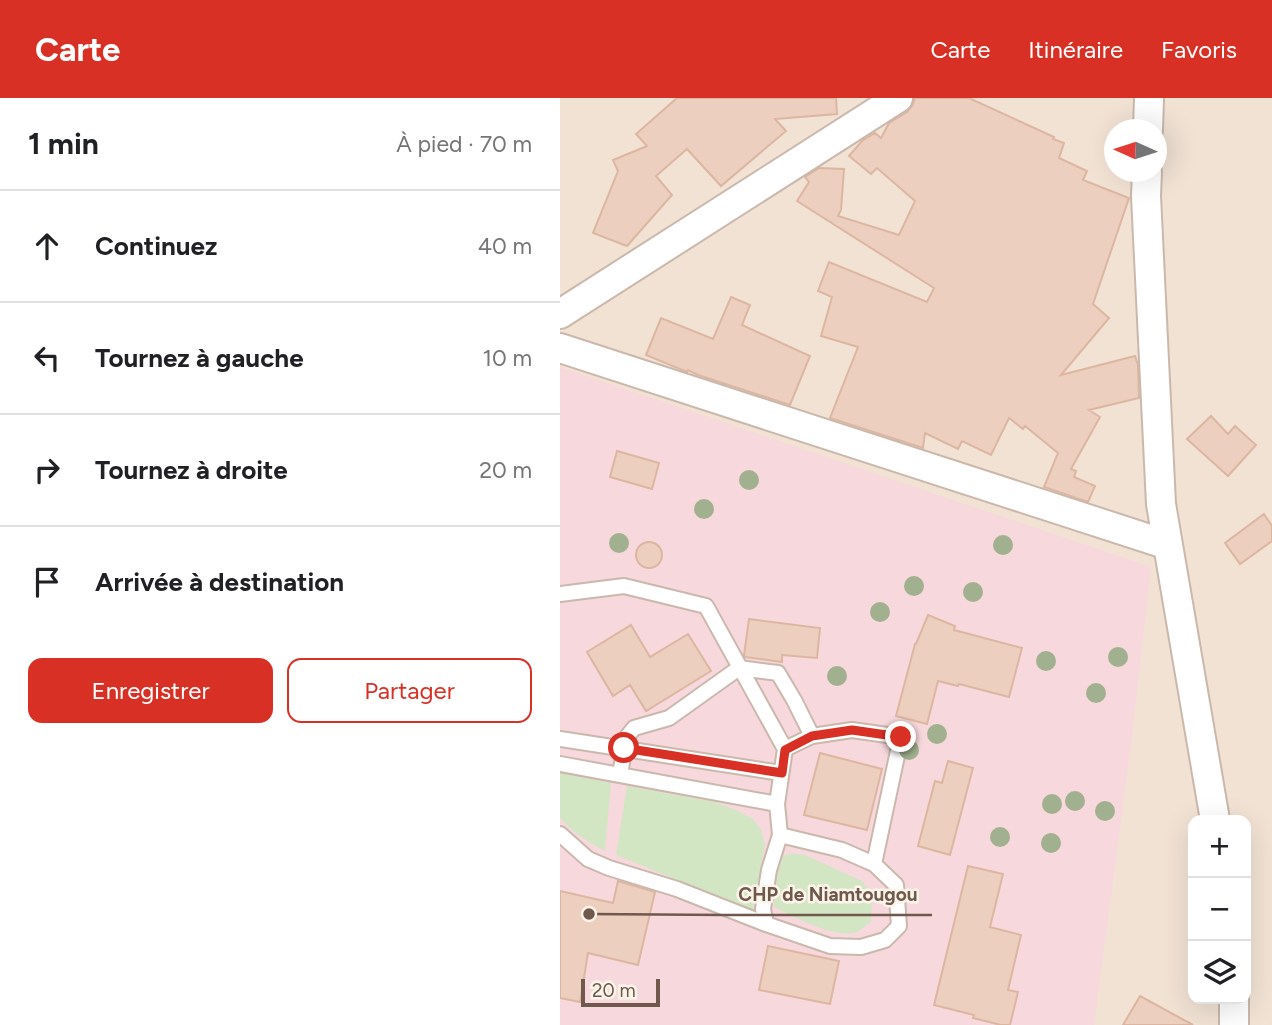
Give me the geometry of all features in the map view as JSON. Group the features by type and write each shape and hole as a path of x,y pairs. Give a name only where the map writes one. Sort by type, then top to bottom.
{"street":[{"path":"560,314 898,98"},
{"path":"1148,119 1149,98"},
{"path":"1147,182 1161,504 1214,815"},
{"path":"560,348 1168,545"},
{"path":"1234,1004 1234,1025"}],"lane":[{"path":"560,594 624,586 706,606 785,750 777,804 780,835 763,909 766,924"},
{"path":"620,775 626,738 634,728 669,718 739,668 778,673 812,736"},
{"path":"785,750 812,736 852,730 901,737 874,864"},
{"path":"560,739 782,773"},
{"path":"560,764 777,804"},
{"path":"560,834 588,859 830,946 860,947 885,940 899,926 895,885 874,864 842,850 780,835"}],"shaded area":[{"path":"560,98 1272,98 1272,1025 560,1025"},
{"path":"560,367 1151,567 1094,1025 560,1025"}],"green space":[{"path":"560,773 611,783 605,851 581,837 560,818"},
{"path":"627,786 715,802 753,819 761,830 765,844 753,911 616,855"},
{"path":"791,853 805,855 862,881 872,900 871,922 857,932 838,933 815,926 774,907 775,882 783,856"}],"building":[{"path":"677,98 836,98 837,114 775,119 786,131 721,186 687,149 656,176 672,195 627,246 593,233 618,171 613,160 647,146 636,134"},
{"path":"915,98 969,98 1054,137 1053,139 1064,143 1059,158 1087,171 1083,180 1129,198 1093,304 1109,318 1061,375 1135,356 1138,365 1139,398 1089,410 1100,417 1071,469 1076,471 1074,477 1095,486 1088,502 1044,487 1058,453 1025,426 1023,429 1009,418 991,455 962,441 958,449 925,433 923,448 830,418 858,347 821,336 832,297 818,291 829,262 927,302 934,288 797,201 809,182 805,177 819,168 844,169 841,210 838,216 899,235 915,201 877,168 871,174 849,156 862,141 875,133 881,138 889,123 907,112"},
{"path":"731,297 750,305 742,325 810,356 790,405 688,370 687,372 646,355 661,318 713,339"},
{"path":"1211,416 1228,434 1235,426 1256,445 1228,476 1187,439"},
{"path":"617,451 659,463 652,489 610,477"},
{"path":"1264,514 1272,526 1272,541 1240,564 1225,543"},
{"path":"649,542 658,546 662,555 658,564 649,568 640,564 636,555 640,546"},
{"path":"928,615 955,626 954,630 1022,648 1009,697 938,681 927,724 896,716 915,644"},
{"path":"749,619 820,628 817,658 782,655 782,662 745,657"},
{"path":"631,625 650,657 688,634 711,671 646,711 630,685 613,696 587,652"},
{"path":"820,753 882,769 867,830 804,815"},
{"path":"948,761 973,768 950,855 918,846 935,781 942,783"},
{"path":"968,866 1003,874 990,927 1021,935 1008,990 1018,992 1010,1025 973,1018 974,1015 934,1005"},
{"path":"618,881 655,892 638,965 588,953 580,1002 560,998 560,891 613,903"},
{"path":"768,946 839,961 830,1004 759,990"},
{"path":"1140,996 1193,1025 1123,1025"}],"place":[{"name":"CHP de Niamtougou","path":"589,914"}],"route":[{"path":"624,748 782,773 785,750 812,736 852,730 901,737"}]}
